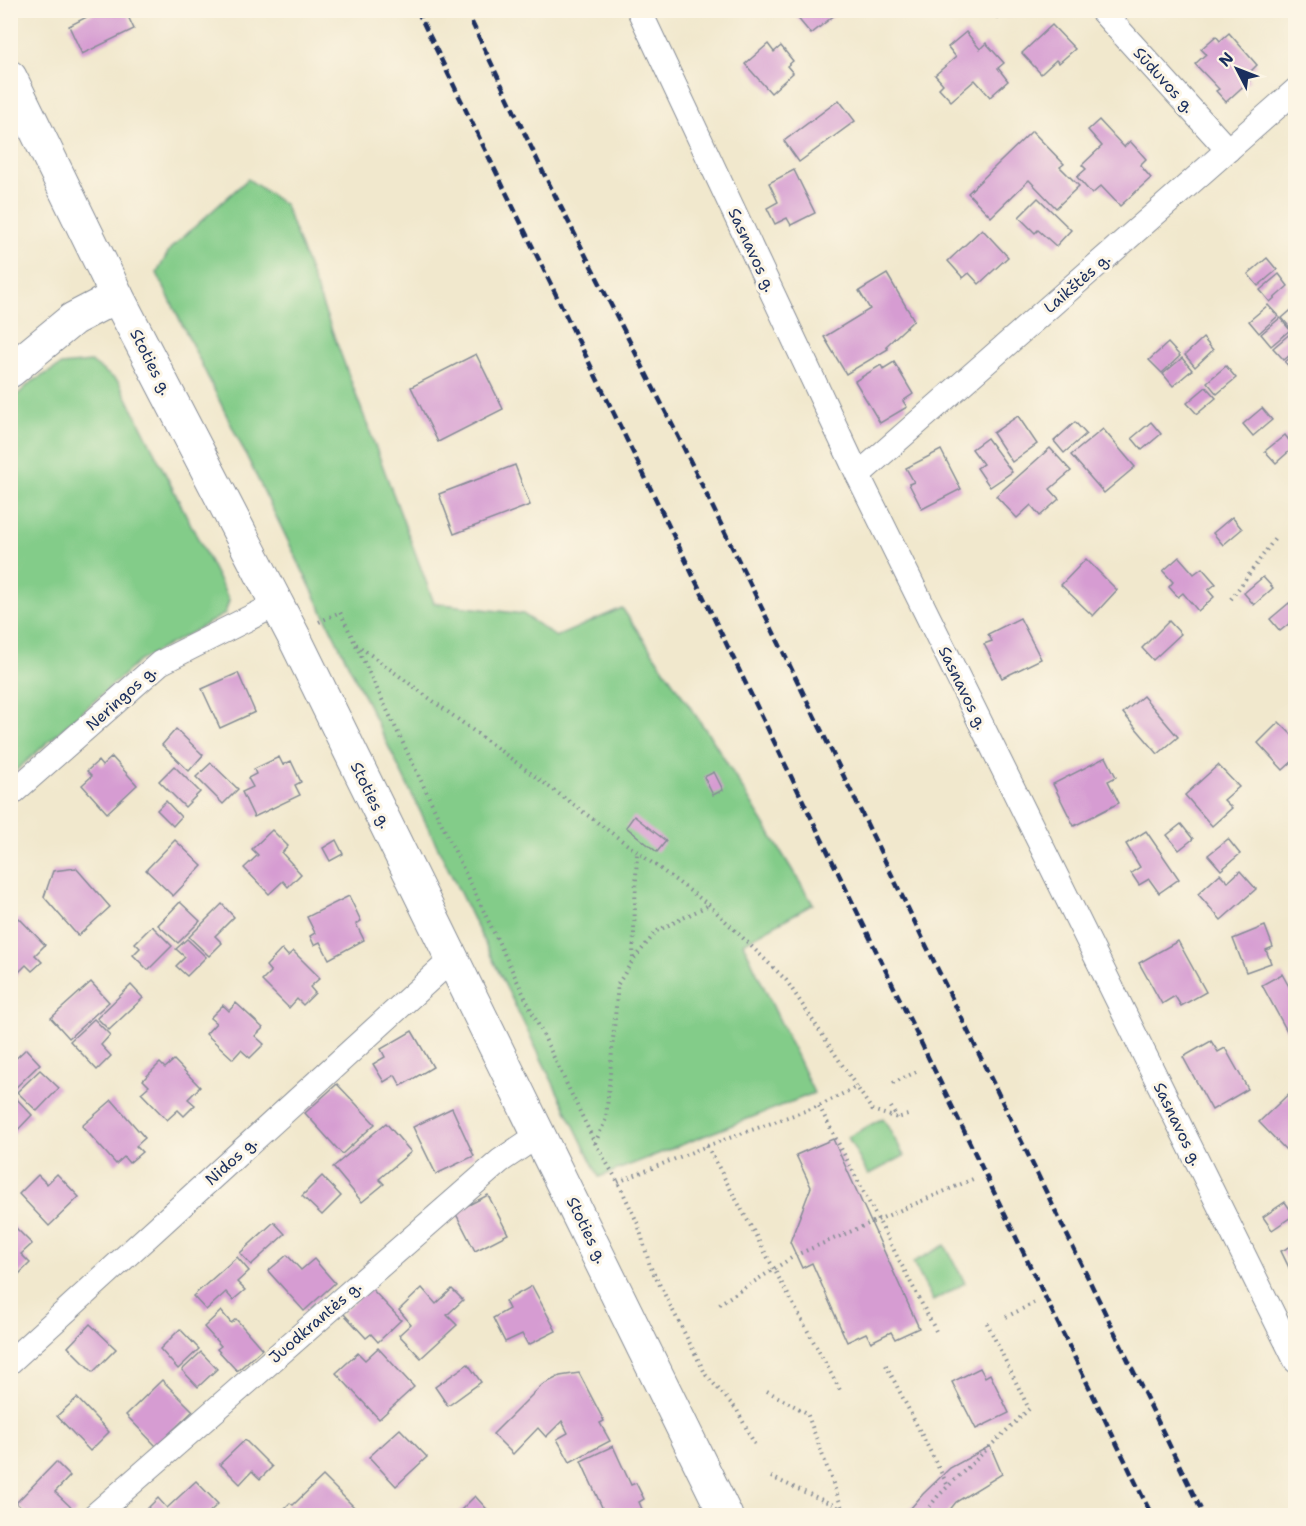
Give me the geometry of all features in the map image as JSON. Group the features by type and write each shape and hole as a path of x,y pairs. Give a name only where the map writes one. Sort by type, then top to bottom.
{"main road":[{"name":"Stoties g.","path":"10,77 117,296 293,635 726,1515"},
{"path":"10,371 73,319 117,296"}],"street":[{"name":"Sasnavos g.","path":"639,10 858,475 1296,1361"},
{"name":"Sūduvos g.","path":"1101,10 1228,150"},
{"name":"Laikštės g.","path":"858,475 1296,90"},
{"name":"Neringos g.","path":"10,795 160,663 277,604"},
{"name":"Nidos g.","path":"10,1362 451,960"},
{"name":"Juodkrantės g.","path":"94,1515 500,1161 540,1134"}],"path":[{"path":"1231,599 1276,537"},
{"path":"293,635 340,612 595,1143 618,1182 638,1224 650,1266 706,1375 737,1410 756,1447"},
{"path":"355,643 709,905 786,980 872,1110 897,1118 908,1115"},
{"path":"633,960 637,851"},
{"path":"595,1143 606,1119 618,984 633,960 657,931 709,905"},
{"path":"893,1083 920,1070"},
{"path":"618,1182 707,1146 819,1106 858,1086"},
{"path":"819,1106 937,1334"},
{"path":"891,1107 897,1118"},
{"path":"707,1146 841,1392"},
{"path":"719,1304 796,1255 973,1179"},
{"path":"1006,1317 1034,1303"},
{"path":"922,1515 948,1486 1029,1409 986,1322"},
{"path":"885,1365 948,1486"},
{"path":"767,1391 807,1413 842,1508"},
{"path":"771,1477 858,1515"}],"green space":[{"path":"248,179 285,205 434,603 523,614 556,637 622,608 714,742 813,904 743,943 814,1093 599,1177 157,273 170,249"},
{"path":"91,362 119,382 229,600 225,614 139,661 11,775 11,401 30,383 61,365"},
{"path":"883,1118 904,1156 868,1175 848,1137"},
{"path":"945,1245 965,1283 933,1301 913,1262"}],"building":[{"path":"100,10 125,10 134,29 82,54 69,26"},
{"path":"791,10 835,10 837,13 811,34"},
{"path":"989,10 1015,10 1008,18 1003,12 997,18"},
{"path":"1052,25 1075,49 1059,63 1056,60 1041,74 1022,53"},
{"path":"966,32 980,49 986,43 1004,63 998,68 1008,81 990,97 975,80 951,101 939,88 943,84 935,75 956,57 948,47"},
{"path":"1229,33 1257,65 1246,76 1250,80 1226,102 1216,91 1219,89 1195,64 1206,54 1201,49 1216,36 1220,41"},
{"path":"768,44 774,52 781,46 793,61 787,66 793,73 771,93 745,64"},
{"path":"839,100 855,121 799,162 784,141"},
{"path":"1099,120 1124,147 1130,141 1146,159 1140,165 1151,178 1120,206 1101,186 1092,194 1077,177 1086,169 1082,165 1102,146 1088,130"},
{"path":"1032,131 1064,164 1060,167 1079,186 1056,208 1029,180 991,217 968,193"},
{"path":"794,170 815,213 791,225 787,218 775,224 767,208 778,202 769,183"},
{"path":"1038,198 1071,230 1056,246 1038,230 1035,233 1019,217"},
{"path":"982,229 1008,257 979,284 969,273 963,278 948,261"},
{"path":"1267,258 1277,270 1258,286 1248,274"},
{"path":"887,274 914,320 886,346 888,349 846,374 824,337 870,309 859,291"},
{"path":"1279,274 1288,286 1270,302 1260,290"},
{"path":"1268,305 1278,316 1259,333 1249,321"},
{"path":"1296,306 1296,326 1292,330 1282,318"},
{"path":"1280,318 1290,330 1271,346 1261,334"},
{"path":"1292,332 1296,336 1296,350 1284,360 1273,348"},
{"path":"1203,338 1213,350 1195,367 1185,355"},
{"path":"1168,343 1180,356 1162,373 1149,360"},
{"path":"1296,353 1296,374 1285,362"},
{"path":"476,354 503,409 438,442 411,387"},
{"path":"1182,358 1192,370 1173,386 1163,374"},
{"path":"894,362 913,394 903,401 907,407 880,423 855,381 881,365 883,369"},
{"path":"1226,366 1236,378 1217,394 1207,382"},
{"path":"1206,387 1216,398 1197,414 1187,403"},
{"path":"1262,408 1272,420 1253,436 1243,424"},
{"path":"1018,416 1037,444 1012,462 993,433"},
{"path":"1075,422 1086,434 1064,453 1054,441"},
{"path":"1151,422 1161,434 1142,450 1132,438"},
{"path":"1103,429 1135,467 1104,493 1071,455"},
{"path":"1285,435 1294,447 1276,463 1265,451"},
{"path":"987,438 1012,472 990,487 977,468 983,464 972,449"},
{"path":"1050,448 1071,471 1050,489 1059,499 1040,516 1031,505 1017,518 996,496"},
{"path":"941,450 961,489 922,509 909,484 914,482 906,468"},
{"path":"515,465 530,505 454,534 439,494"},
{"path":"1232,517 1242,529 1223,545 1213,533"},
{"path":"1179,557 1194,574 1202,568 1216,584 1208,590 1214,597 1198,611 1183,593 1178,597 1169,587 1173,582 1163,571"},
{"path":"1086,559 1117,590 1093,616 1061,585"},
{"path":"1263,577 1273,588 1254,605 1244,593"},
{"path":"1289,603 1296,611 1296,618 1280,631 1270,619"},
{"path":"1020,618 1041,659 1002,678 984,644 992,641 988,634"},
{"path":"1169,621 1181,634 1153,660 1142,648"},
{"path":"238,673 255,712 220,728 202,689"},
{"path":"1143,696 1178,737 1158,754 1123,713"},
{"path":"1279,722 1296,739 1296,758 1283,770 1258,743"},
{"path":"176,729 203,755 189,771 162,745"},
{"path":"112,757 137,785 107,813 82,785 92,776 87,771 98,761 102,766"},
{"path":"279,757 283,765 291,761 301,782 295,785 300,795 254,817 242,792 253,787 248,778 256,774 254,769"},
{"path":"1106,757 1116,777 1108,781 1119,803 1074,826 1053,784"},
{"path":"211,763 238,789 223,804 196,777"},
{"path":"1218,765 1239,787 1224,800 1232,808 1212,826 1185,795"},
{"path":"174,766 200,792 185,807 159,781"},
{"path":"714,772 723,790 713,795 704,777"},
{"path":"166,801 181,817 173,826 157,810"},
{"path":"634,816 666,841 657,852 626,827"},
{"path":"1181,824 1193,839 1179,850 1167,835"},
{"path":"272,830 288,846 282,853 301,874 288,887 283,881 269,894 244,868 258,855 252,849"},
{"path":"1146,831 1179,879 1159,893 1149,879 1139,885 1131,873 1140,867 1126,844"},
{"path":"1228,839 1240,854 1221,870 1208,855"},
{"path":"175,840 202,866 173,896 146,870"},
{"path":"336,840 343,854 330,861 323,848"},
{"path":"76,868 110,907 78,936 44,897 53,871"},
{"path":"1240,871 1256,889 1221,920 1198,894 1220,874 1228,882"},
{"path":"349,896 361,921 356,924 364,940 329,959 320,942 314,945 310,936 315,933 307,917"},
{"path":"180,902 200,921 178,943 158,925"},
{"path":"222,904 234,917 215,936 222,943 209,956 189,937"},
{"path":"19,918 45,945 35,955 42,962 32,971 26,965 15,976 10,971 10,926"},
{"path":"152,926 172,946 148,970 133,955 140,948 135,943"},
{"path":"1265,926 1273,947 1266,950 1271,963 1246,972 1233,939"},
{"path":"187,939 206,957 187,976 176,966 185,957 176,949"},
{"path":"1178,941 1206,992 1181,1006 1175,996 1162,1004 1139,963"},
{"path":"282,949 288,956 293,951 320,978 310,987 315,993 303,1005 297,999 289,1008 262,981 271,972 266,966"},
{"path":"1282,974 1296,999 1296,1041 1293,1042 1262,985"},
{"path":"91,982 109,1002 69,1038 51,1018"},
{"path":"131,985 143,998 109,1030 97,1018"},
{"path":"236,1003 263,1028 255,1036 264,1044 250,1058 241,1050 233,1059 206,1034 216,1023 210,1018 223,1005 229,1011"},
{"path":"94,1019 110,1035 101,1045 111,1056 97,1070 70,1041"},
{"path":"412,1031 433,1067 401,1086 395,1075 384,1082 373,1064 385,1057 381,1049"},
{"path":"1211,1041 1218,1052 1225,1048 1248,1089 1212,1110 1183,1057"},
{"path":"26,1049 40,1064 10,1093 10,1064"},
{"path":"174,1060 200,1087 188,1099 195,1105 184,1116 178,1110 167,1120 141,1093 149,1086 143,1080 160,1063 165,1068"},
{"path":"40,1070 59,1088 37,1111 17,1092"},
{"path":"337,1084 375,1124 342,1154 305,1113"},
{"path":"1296,1087 1296,1142 1286,1150 1259,1122"},
{"path":"13,1095 32,1115 12,1136 10,1097"},
{"path":"112,1100 145,1138 136,1146 142,1152 129,1163 124,1157 116,1164 82,1126"},
{"path":"452,1108 474,1156 436,1174 413,1127"},
{"path":"386,1123 411,1152 379,1179 384,1184 362,1202 333,1167"},
{"path":"833,1139 919,1328 895,1339 891,1332 871,1342 866,1333 847,1342 812,1263 802,1268 790,1242 811,1187 796,1155"},
{"path":"57,1174 79,1197 49,1226 19,1194 38,1175 47,1184"},
{"path":"322,1176 341,1196 322,1215 302,1196"},
{"path":"488,1195 508,1234 475,1251 455,1212"},
{"path":"1285,1202 1294,1215 1272,1230 1263,1217"},
{"path":"10,1222 32,1244 21,1254 30,1263 16,1277 10,1271"},
{"path":"274,1222 285,1234 251,1265 240,1253"},
{"path":"1296,1244 1296,1282 1281,1251"},
{"path":"287,1255 301,1270 314,1259 335,1283 304,1311 268,1271"},
{"path":"237,1257 249,1271 237,1282 245,1290 233,1300 226,1292 206,1310 193,1296"},
{"path":"532,1286 556,1331 528,1345 522,1334 505,1342 493,1318 509,1309 505,1301"},
{"path":"370,1287 401,1320 378,1342 371,1334 366,1338 343,1313"},
{"path":"422,1288 436,1304 452,1289 463,1300 447,1315 457,1325 421,1358 399,1335 411,1324 399,1310"},
{"path":"221,1311 231,1323 236,1319 262,1349 237,1371 217,1349 221,1346 204,1327"},
{"path":"90,1324 116,1349 93,1372 68,1347"},
{"path":"180,1329 199,1349 178,1369 160,1349"},
{"path":"378,1348 414,1387 379,1419 336,1373 358,1353 365,1360"},
{"path":"201,1352 217,1369 198,1387 182,1370"},
{"path":"468,1364 481,1382 448,1406 435,1387"},
{"path":"980,1368 985,1377 990,1374 1009,1413 976,1429 952,1382"},
{"path":"579,1373 604,1421 600,1423 610,1441 570,1462 557,1439 568,1433 562,1421 546,1437 538,1428 513,1454 493,1434 542,1385 560,1376"},
{"path":"162,1380 193,1411 156,1446 126,1415"},
{"path":"77,1398 109,1432 90,1451 57,1416"},
{"path":"400,1429 427,1457 396,1486 369,1457"},
{"path":"245,1440 272,1467 260,1479 252,1471 240,1484 220,1464"},
{"path":"613,1446 631,1485 636,1483 644,1499 639,1502 645,1516 606,1516 581,1461"},
{"path":"990,1446 1002,1474 956,1502 945,1516 904,1516 950,1468"},
{"path":"56,1462 70,1476 55,1492 76,1512 73,1516 25,1516 27,1513 16,1503"},
{"path":"323,1476 354,1507 346,1516 277,1516 290,1503 293,1505"},
{"path":"196,1481 218,1504 205,1516 140,1516 158,1498 167,1508"},
{"path":"475,1496 493,1516 455,1516"}],"railway":[{"path":"417,10 1152,1516"},
{"path":"466,10 543,172 678,436 1204,1516"}]}
